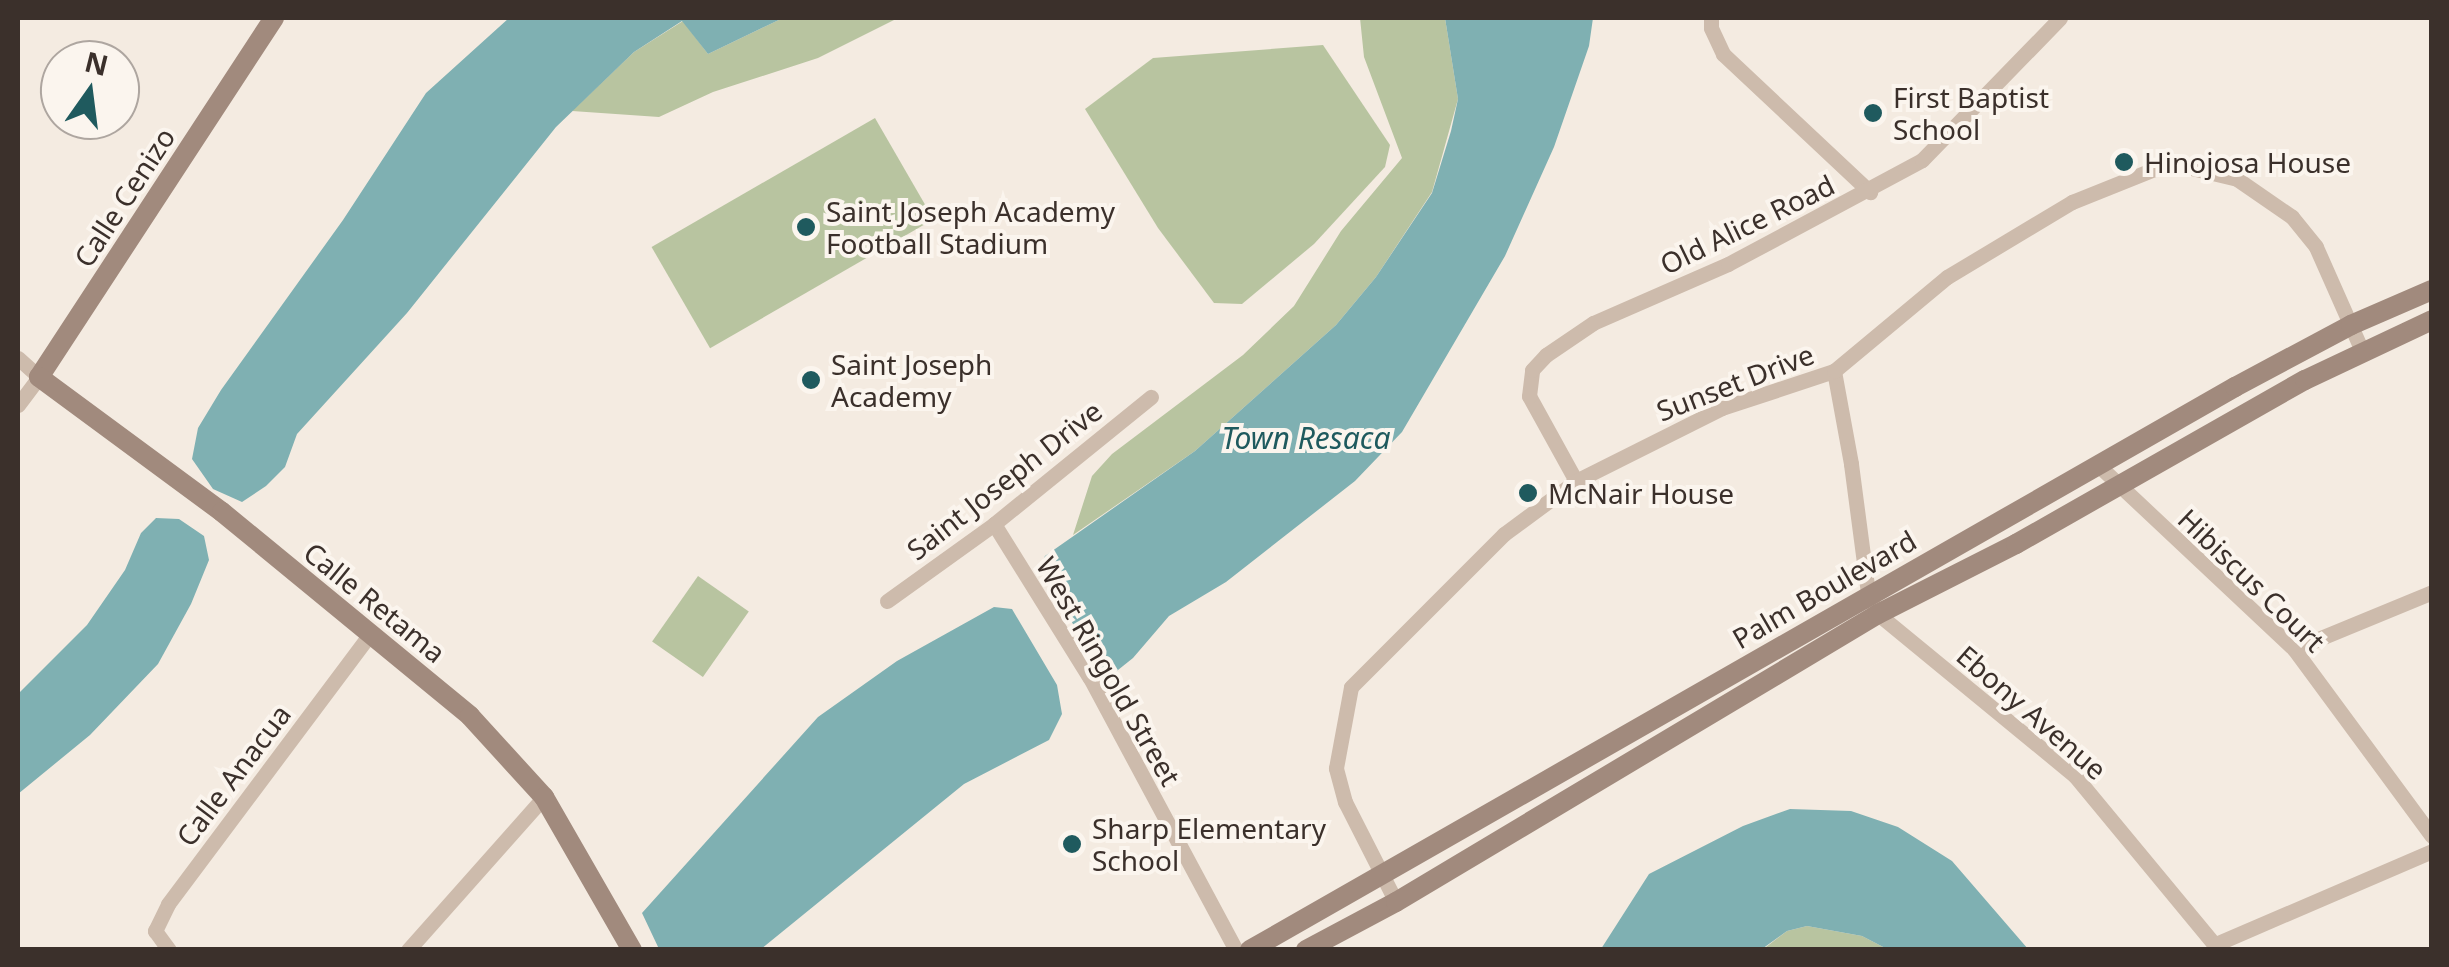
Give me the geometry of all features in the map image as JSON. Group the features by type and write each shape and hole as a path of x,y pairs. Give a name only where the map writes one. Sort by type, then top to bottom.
{"main road":[{"name":"Calle Cenizo","path":"39,377 274,18"},
{"name":"Palm Boulevard","path":"1250,950 1380,874 1504,809 1868,594 2098,465 2351,326 2432,290"},
{"name":"Palm Boulevard","path":"1306,950 1396,902 1878,614 2016,544 2116,484 2362,351 2432,320"},
{"name":"Calle Retama","path":"39,377 222,512 470,716 544,797 632,950"}],"street":[{"path":"1711,18 1711,28 1723,54 1870,192"},
{"name":"Old Alice Road","path":"1576,481 1529,396 1527,383 1532,370 1546,355 1593,324 1728,264 1870,192 1922,160 2060,18"},
{"name":"Sunset Drive","path":"1396,902 1345,802 1336,768 1338,736 1351,686 1504,534 1576,481 1722,408 1834,371 1962,268 2072,202 2154,169 2211,170 2237,179 2292,217 2316,246 2362,351"},
{"name":"Calle Retama","path":"18,358 39,377"},
{"path":"1834,371 1852,464 1868,594 1878,614"},
{"name":"Calle Cenizo","path":"18,405 39,377"},
{"name":"Saint Joseph Drive","path":"887,601 994,524 1150,397"},
{"name":"Hibiscus Court","path":"2098,465 2294,649 2431,834"},
{"name":"West Ringold Street","path":"994,524 1090,678 1236,950"},
{"path":"2294,649 2432,592"},
{"name":"Ebony Avenue","path":"1878,614 2075,776 2218,947"},
{"name":"Calle Anacua","path":"169,950 155,931 168,904 370,634"},
{"path":"408,950 544,797"},
{"path":"2218,947 2432,850"}],"green space":[{"path":"783,18 898,18 818,58 713,92 659,117 572,111 634,52 683,21 708,54"},
{"path":"1360,18 1445,18 1458,99 1432,192 1376,277 1336,325 1195,451 1073,535 1092,476 1112,454 1243,355 1294,306 1341,231 1402,158 1364,57"},
{"path":"1323,45 1390,145 1385,167 1314,244 1242,304 1214,303 1158,228 1085,109 1153,58"},
{"path":"875,118 934,219 710,348 652,247"},
{"path":"698,576 749,612 703,677 652,642"},
{"path":"1807,926 1862,936 1887,949 1762,950 1787,931"}],"water":[{"path":"509,18 783,18 708,54 682,21 634,52 556,127 407,313 297,434 285,467 242,502 213,489 192,459 198,428 221,390 343,220 426,93"},
{"name":"Town Resaca","path":"1445,18 1593,18 1589,46 1554,147 1505,256 1402,432 1355,481 1226,582 1169,616 1133,658 1113,674 1098,671 1041,564 1045,556 1195,451 1336,325 1376,277 1432,193 1451,131 1458,99"},
{"path":"156,518 179,519 204,536 209,560 191,604 158,664 90,735 18,794 18,694 87,625 125,570 141,533"},
{"path":"994,607 1012,609 1057,685 1062,714 1049,740 964,784 761,949 659,949 642,913 818,717 897,661"},
{"path":"1790,809 1851,811 1898,827 1952,861 2028,949 1887,949 1862,936 1807,926 1787,931 1762,949 1601,949 1649,874 1743,826"}],"place":[{"name":"First Baptist School","path":"1873,113"},
{"name":"Hinojosa House","path":"2124,162"},
{"name":"Saint Joseph Academy Football Stadium","path":"806,227"},
{"name":"Saint Joseph Academy","path":"811,380"},
{"name":"McNair House","path":"1528,493"},
{"name":"Sharp Elementary School","path":"1072,844"}]}
